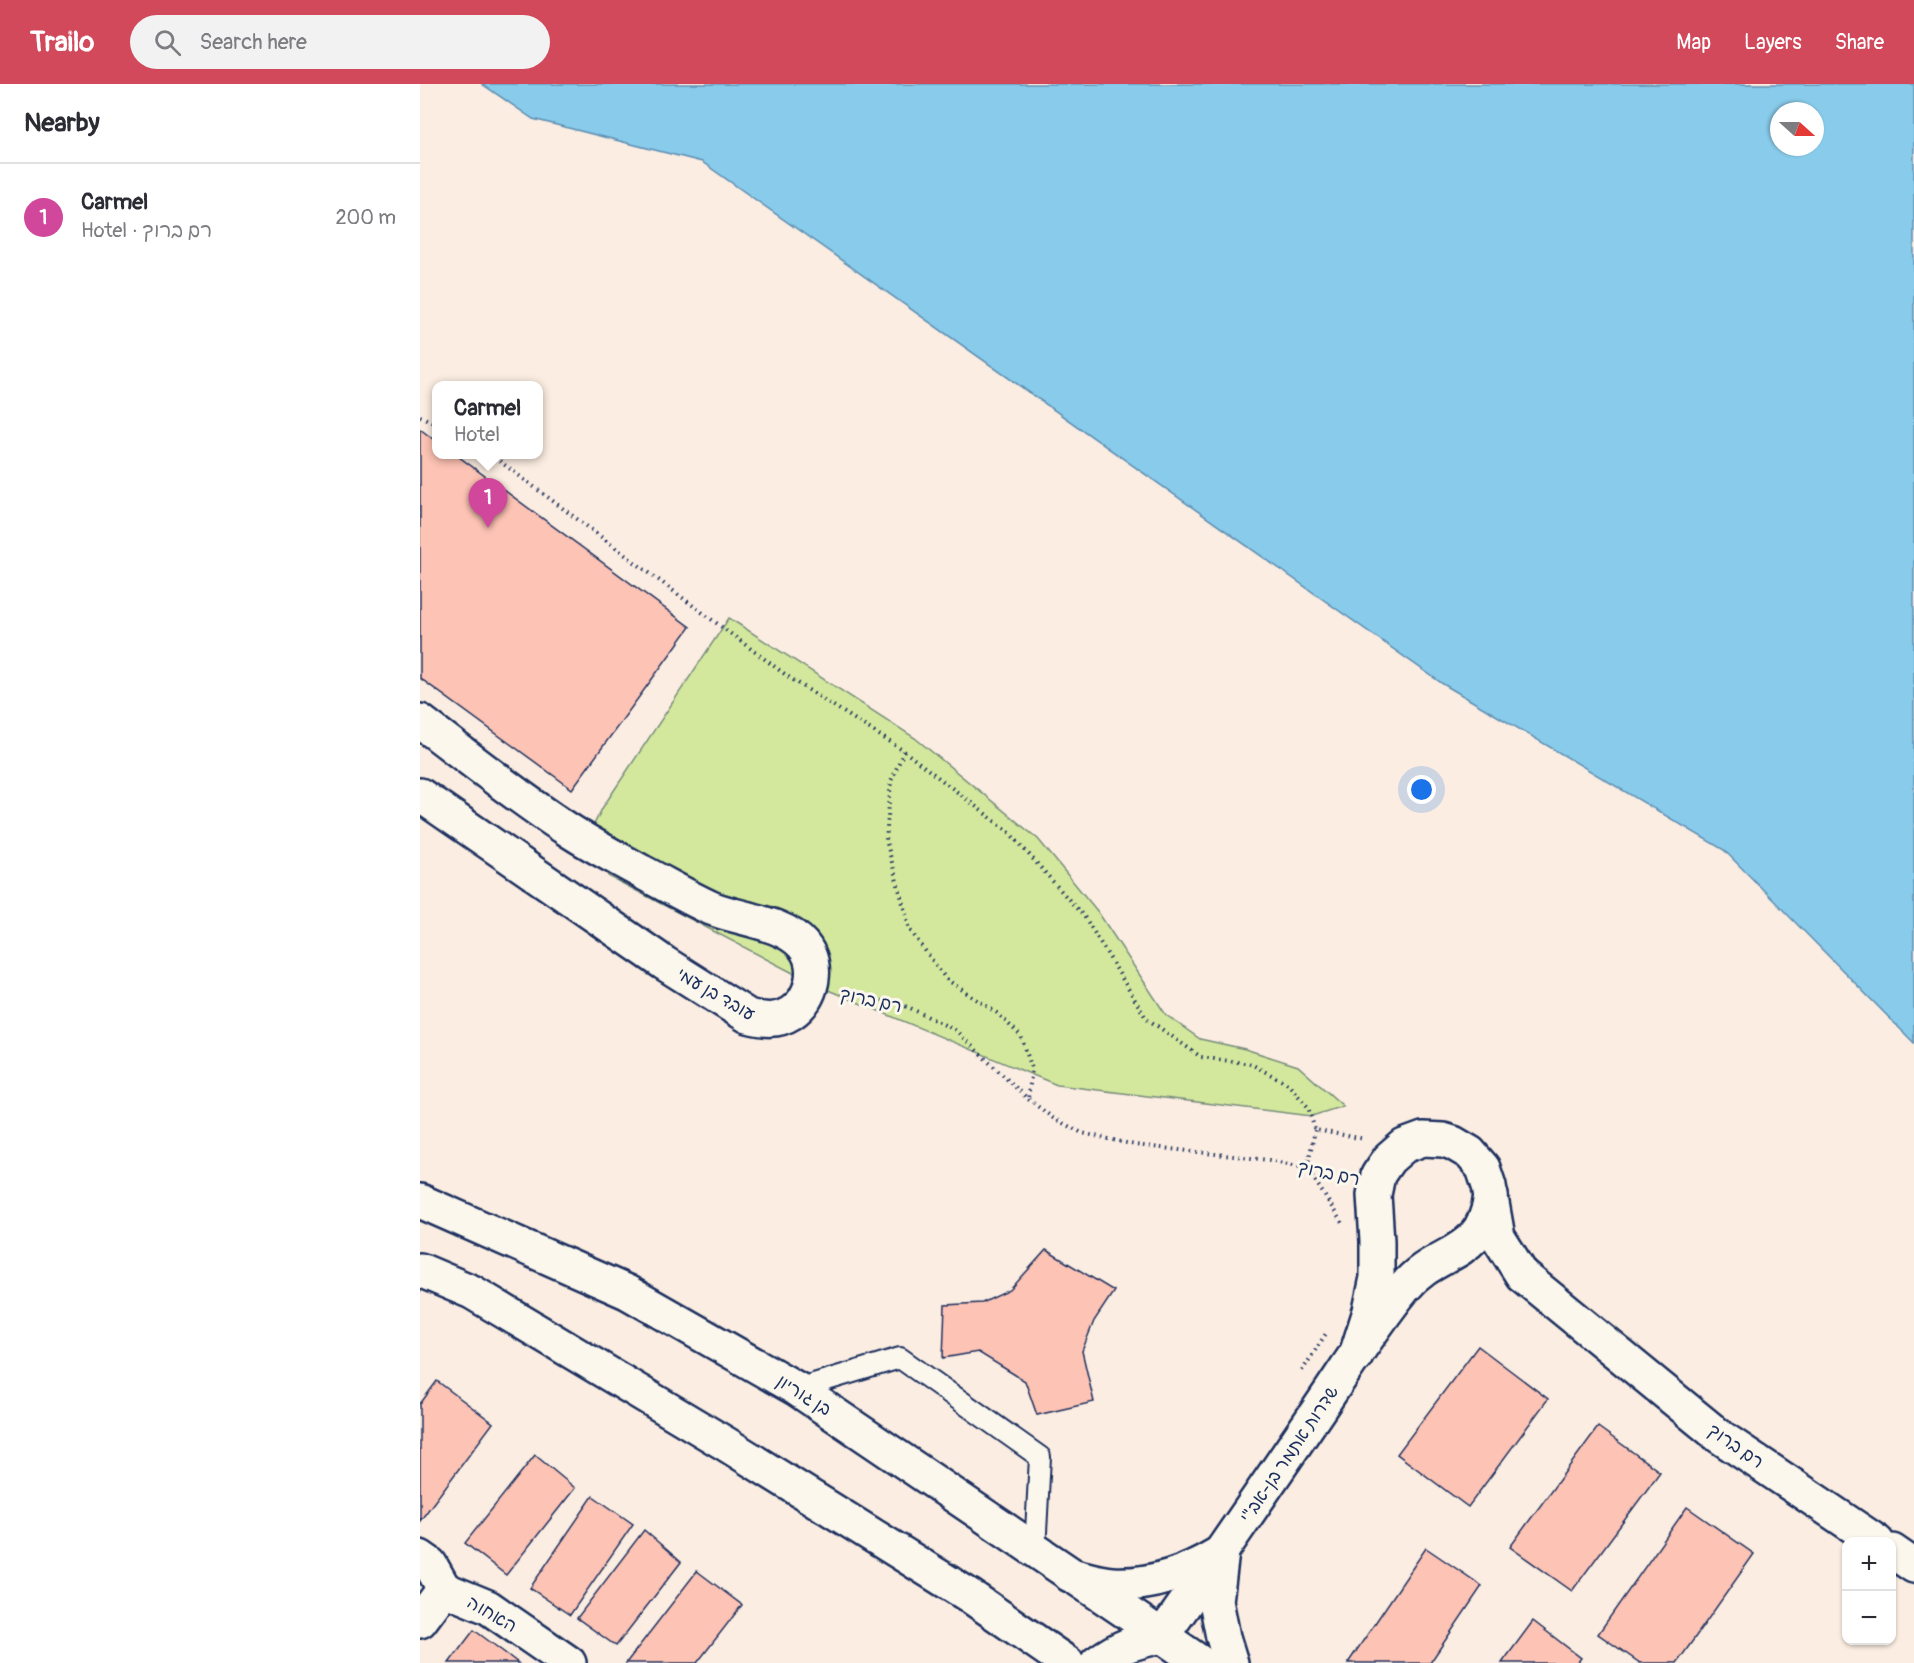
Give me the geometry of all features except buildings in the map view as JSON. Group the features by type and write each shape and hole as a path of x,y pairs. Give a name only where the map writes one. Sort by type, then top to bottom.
{"street":[{"path":"420,721 569,831 692,899 721,912 780,929 793,936 804,946 811,960 813,975 810,990"},
{"name":"עובד בן עמי","path":"420,795 664,963 748,1016 762,1020 778,1019 791,1013 803,1003 810,990"},
{"name":"רם ברוך","path":"1376,1183 1384,1164 1404,1146 1423,1139 1433,1139 1462,1147 1477,1160 1487,1176 1498,1237 1522,1275 1719,1436 1870,1537"},
{"name":"שדרות אתמר בן-אב\"י","path":"1356,1355 1370,1311 1377,1278 1374,1195 1376,1183"},
{"name":"שדרות אתמר בן-אב\"י","path":"1142,1663 1222,1552 1356,1355 1406,1286 1424,1270 1471,1241 1482,1228 1491,1196"},
{"name":"בן גוריון","path":"420,1201 627,1292 797,1389 1201,1663"},
{"path":"420,1270 472,1292 716,1438 970,1596 1067,1663"},
{"path":"1222,1552 1216,1601 1222,1637 1231,1663"},
{"name":"שדרות אתמר בן-אב\"י","path":"1070,1575 1110,1584 1140,1584 1168,1578 1186,1571 1222,1552"},
{"path":"1896,1554 1914,1566"},
{"path":"420,1557 430,1564 444,1589 420,1621"},
{"name":"האחוה","path":"444,1589 488,1607 569,1663"},
{"path":"970,1596 1017,1644 1026,1663"},
{"path":"1096,1663 1132,1642 1162,1636"}],"lane":[{"path":"797,1389 900,1358 1040,1457 1035,1551"}],"path":[{"path":"497,459 790,678 904,751 1009,832 1086,919 1146,1018 1201,1057 1251,1064 1288,1084 1308,1107 1315,1130 1307,1168 1345,1227"},
{"path":"904,751 891,781 886,840 910,930 945,979 997,1013 1021,1036 1032,1069 1028,1099"},
{"name":"רם ברוך","path":"810,990 860,994 908,1007 955,1030 1028,1099 1053,1118 1082,1133 1135,1144 1269,1160 1376,1183"},
{"path":"1315,1130 1404,1146"}],"green space":[{"path":"729,618 915,738 1038,839 1098,912 1166,1015 1200,1039 1245,1049 1298,1066 1343,1106 1312,1116 1057,1085 816,985 608,876 587,838 603,807"}],"water":[{"path":"482,84 1914,84 1914,1043 1724,850 1443,684 702,162 533,119"}],"place":[{"name":"Carmel","path":"488,528"}]}
